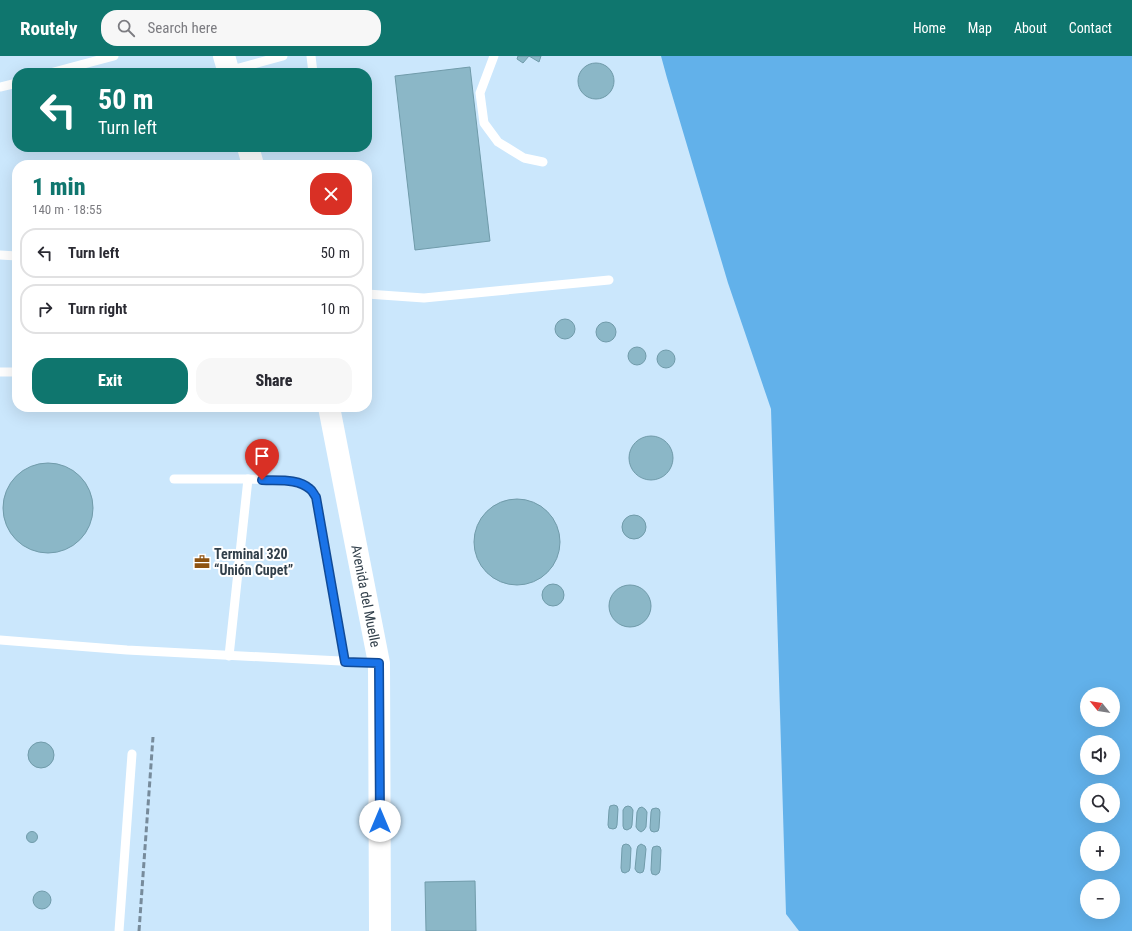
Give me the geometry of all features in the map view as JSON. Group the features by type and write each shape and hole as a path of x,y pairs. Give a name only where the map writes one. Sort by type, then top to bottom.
{"main road":[{"name":"Avenida del Muelle","path":"330,412 379,663 380,931"}],"lane":[{"path":"69,68 114,56"},
{"path":"227,67 283,56"},
{"path":"311,56 312,68"},
{"path":"494,56 480,93 484,123 498,142 524,158 543,162"},
{"path":"0,88 12,84"},
{"path":"0,254 12,255"},
{"path":"372,294 424,298 610,280"},
{"path":"0,372 12,372"},
{"path":"174,479 248,479 291,481 300,483 310,489 316,497 345,662"},
{"path":"229,656 248,479"},
{"path":"0,640 127,650 379,663"},
{"path":"119,931 132,754"}],"water":[{"path":"661,56 1132,56 1132,931 799,931 786,914 771,409 728,283"}],"building":[{"path":"518,56 529,56 523,63 517,59"},
{"path":"529,56 541,56 539,62"},
{"path":"600,63 609,68 613,74 613,88 609,94 600,99 592,99 583,94 579,88 578,77 583,68 589,64"},
{"path":"470,67 490,241 415,250 395,76"},
{"path":"565,319 572,322 575,329 572,336 565,339 558,336 555,329 558,322"},
{"path":"602,322 610,322 616,328 616,336 610,342 602,342 596,336 596,328"},
{"path":"633,347 641,347 646,352 644,363 641,365 633,365 628,360 628,352"},
{"path":"662,350 670,350 675,355 673,366 670,368 662,368 657,363 657,355"},
{"path":"647,436 655,436 660,437 667,442 672,449 672,467 667,474 660,479 647,480 639,477 632,470 629,462 629,454 632,446 639,439"},
{"path":"48,463 65,466 80,476 90,491 93,508 90,525 80,540 65,550 48,553 31,550 16,540 6,525 3,508 6,491 16,476 31,466"},
{"path":"517,499 533,503 547,512 556,526 560,542 556,558 547,572 533,581 517,585 501,581 487,572 478,558 474,542 478,526 487,512 501,503"},
{"path":"634,515 642,519 646,527 642,535 634,539 626,535 622,527 626,519"},
{"path":"553,584 561,587 564,595 561,603 553,606 545,603 542,595 545,587"},
{"path":"626,585 634,585 645,591 651,602 651,610 645,621 634,627 626,627 615,621 609,610 609,602 615,591"},
{"path":"41,742 50,746 54,755 50,764 41,768 32,764 28,755 32,746"},
{"path":"610,806 617,806 618,809 617,825 616,828 613,829 609,828 608,825"},
{"path":"628,806 633,810 632,825 631,828 627,830 624,829 623,826 623,810"},
{"path":"642,807 647,812 646,827 641,832 636,827 637,812 639,808"},
{"path":"652,809 659,809 660,812 659,828 658,831 654,832 651,831 650,828 651,812"},
{"path":"30,832 34,832 36,833 36,841 30,842 27,839 27,835"},
{"path":"626,844 631,848 630,868 629,871 625,873 622,872 621,868 622,848 623,845"},
{"path":"641,844 645,846 646,849 644,869 643,872 640,873 635,869 637,849"},
{"path":"653,847 660,847 661,850 660,870 656,875 652,874 651,870 652,850"},
{"path":"475,881 476,931 426,931 425,882"},
{"path":"42,891 48,894 51,900 48,906 42,909 36,906 33,900 36,894"}],"railway":[{"path":"139,931 153,737"}],"place":[{"name":"Terminal 320 “Unión Cupet”","path":"202,562"}],"route":[{"path":"262,480 291,481 300,483 310,489 316,497 345,662 379,663 380,821"}]}
